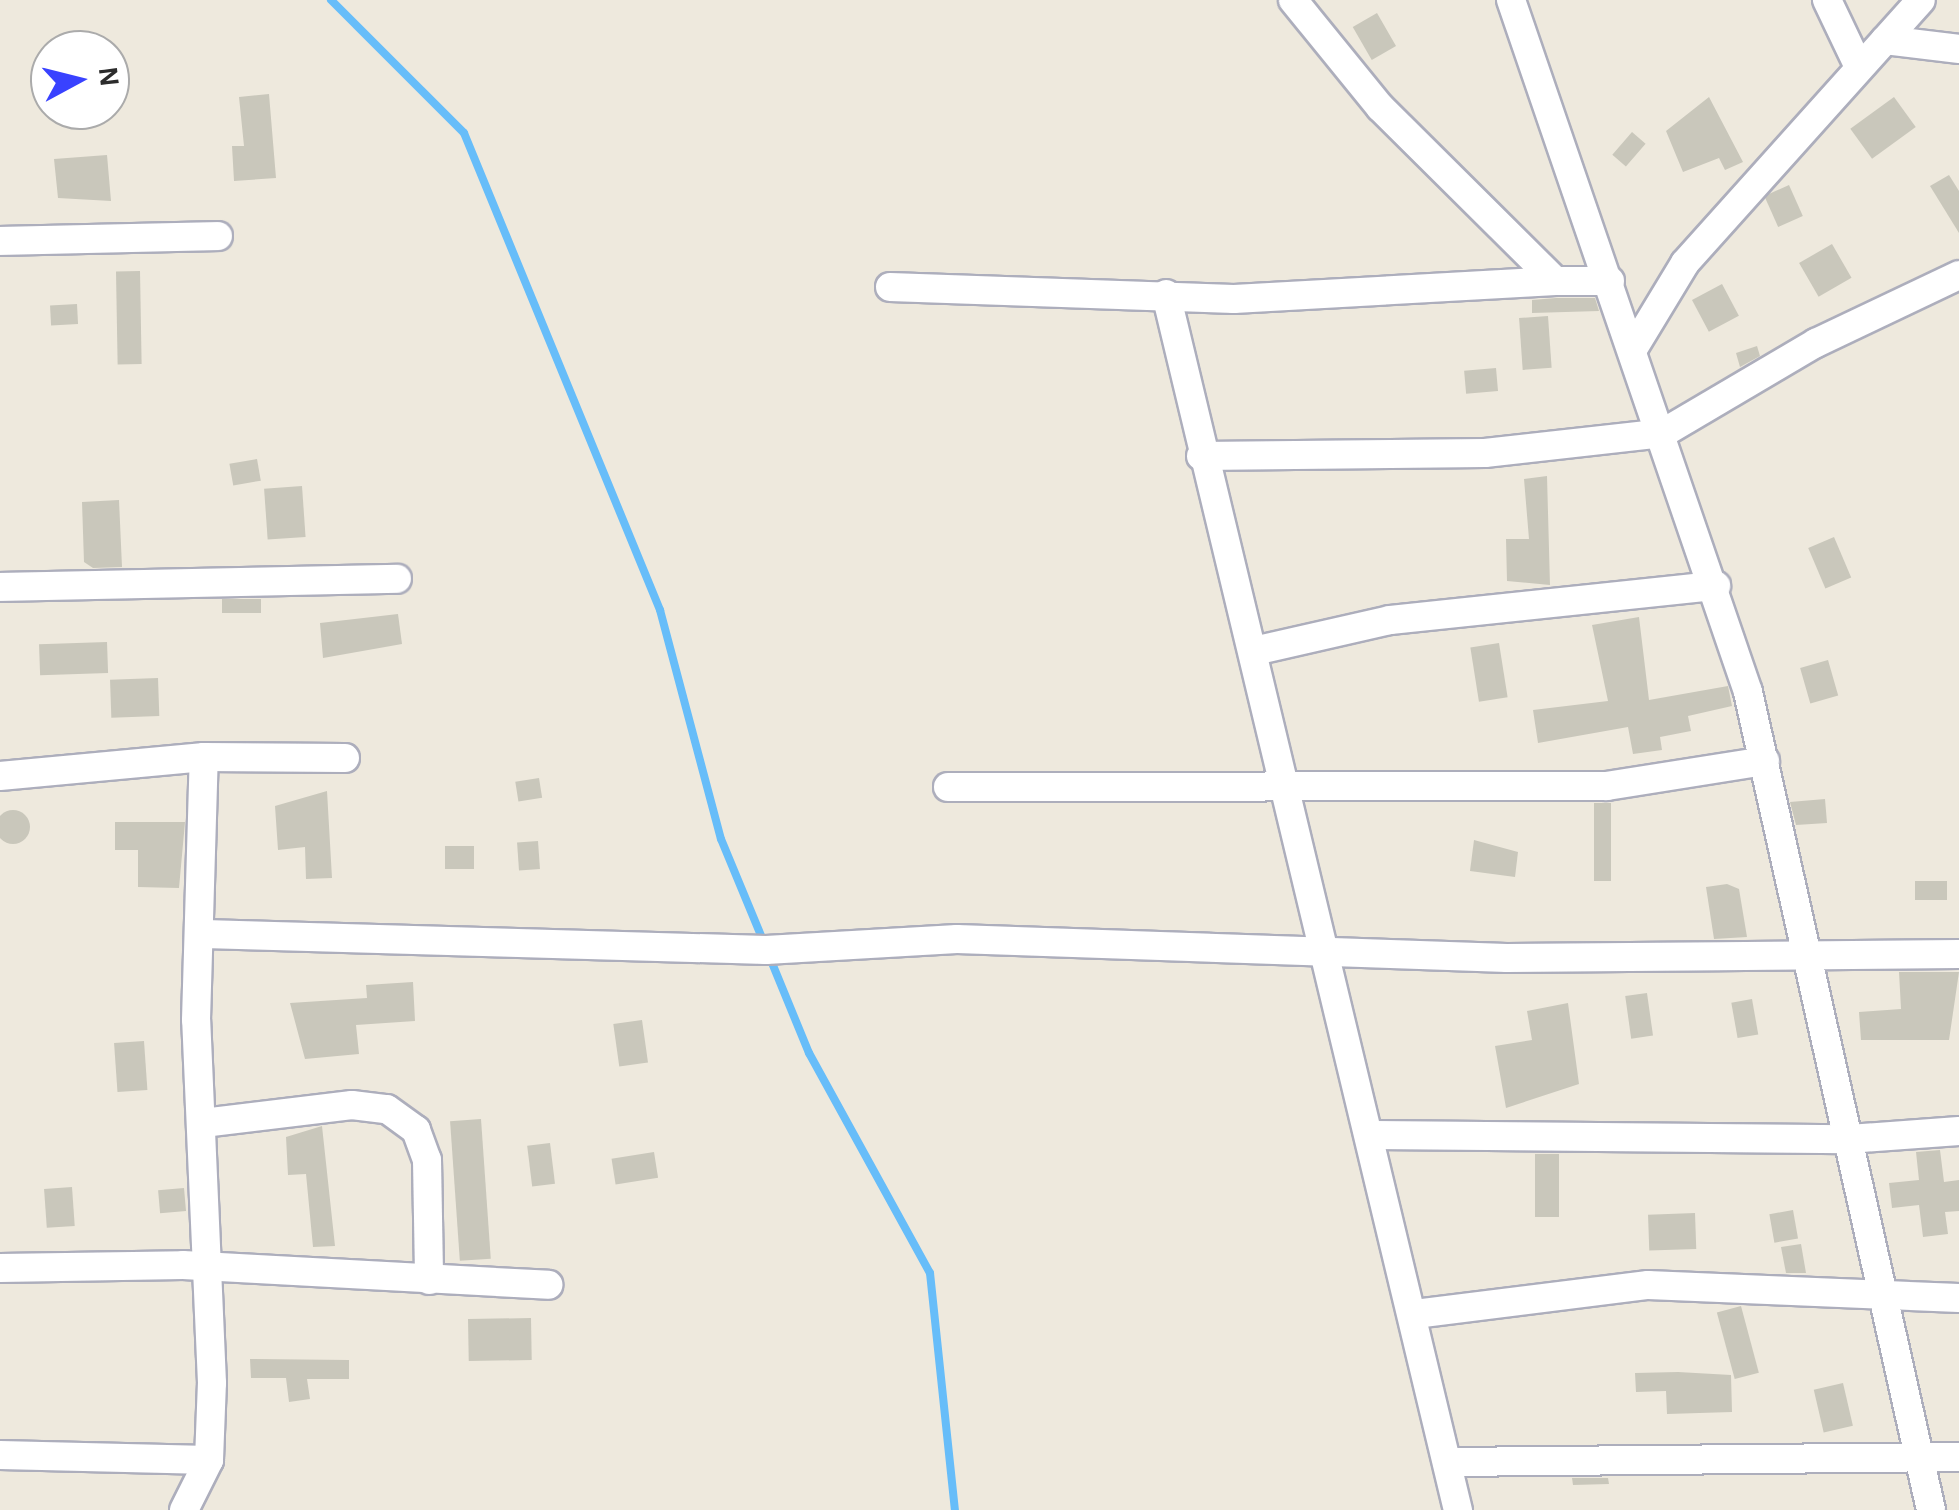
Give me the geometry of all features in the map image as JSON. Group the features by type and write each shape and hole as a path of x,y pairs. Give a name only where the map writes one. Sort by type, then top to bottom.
{"street":[{"path":"1292,0 1380,108 1554,281"},
{"path":"1511,0 1716,586 1765,761 1813,955 1849,1139 1931,1510"},
{"path":"1827,0 1859,67"},
{"path":"1632,349 1686,264 1921,0"},
{"path":"1885,40 1959,49"},
{"path":"0,240 218,236"},
{"path":"1201,456 1485,453 1663,433 1816,343 1959,275"},
{"path":"890,288 1166,294 1610,282"},
{"path":"1166,294 1201,456 1254,651 1320,954 1375,1135 1458,1510"},
{"path":"0,587 397,580"},
{"path":"1254,651 1390,620 1716,586"},
{"path":"184,1510 209,1460 210,1269 196,1020 204,934 204,757"},
{"path":"0,776 204,757 345,758"},
{"path":"948,787 1607,786 1765,761"},
{"path":"204,934 766,950 956,938 1320,954 1959,954"},
{"path":"203,1123 352,1105 387,1109 416,1130 426,1160 429,1280"},
{"path":"1375,1135 1849,1139 1959,1130"},
{"path":"0,1268 210,1269 548,1285"},
{"path":"1415,1314 1648,1285 1886,1301 1959,1298"},
{"path":"0,1454 209,1460"},
{"path":"1447,1462 1959,1458"}],"building":[{"path":"1377,13 1396,46 1372,60 1353,27"},
{"path":"269,94 276,178 234,181 232,146 244,146 239,97"},
{"path":"1709,97 1743,162 1725,170 1719,158 1683,172 1666,131"},
{"path":"1894,97 1916,127 1872,159 1850,129"},
{"path":"1632,132 1646,144 1626,166 1612,155"},
{"path":"107,155 111,201 58,198 54,159"},
{"path":"1949,175 1959,191 1959,233 1930,186"},
{"path":"1789,185 1803,216 1778,227 1764,196"},
{"path":"1832,244 1852,278 1819,297 1799,263"},
{"path":"116,271 140,271 142,364 118,364"},
{"path":"1722,284 1739,316 1709,332 1692,300"},
{"path":"1595,298 1599,311 1532,313 1532,300"},
{"path":"77,304 78,324 51,325 50,305"},
{"path":"1548,316 1552,368 1523,370 1519,318"},
{"path":"1757,346 1760,356 1740,367 1736,353"},
{"path":"1496,368 1498,391 1466,394 1464,371"},
{"path":"257,459 261,481 233,486 229,464"},
{"path":"1547,476 1550,585 1507,581 1506,539 1529,539 1524,479"},
{"path":"302,486 306,537 268,540 264,489"},
{"path":"119,500 122,567 93,568 84,562 82,502"},
{"path":"1834,537 1851,578 1825,588 1808,548"},
{"path":"222,599 261,599 261,613 222,613"},
{"path":"398,614 402,644 323,658 320,623"},
{"path":"1639,617 1649,700 1728,686 1732,706 1688,716 1691,731 1660,737 1662,750 1633,754 1628,727 1538,743 1533,710 1608,701 1592,625"},
{"path":"107,642 108,673 40,675 39,644"},
{"path":"1499,643 1508,697 1479,702 1470,648"},
{"path":"1828,660 1838,696 1810,704 1800,668"},
{"path":"158,678 159,716 111,718 110,680"},
{"path":"539,778 542,798 518,802 515,782"},
{"path":"327,791 332,878 306,879 305,847 278,850 275,806"},
{"path":"1825,799 1827,823 1796,825 1790,802"},
{"path":"1594,803 1611,803 1611,881 1594,881"},
{"path":"13,810 25,815 30,827 25,839 13,844 1,839 -4,827 1,815"},
{"path":"115,822 185,822 179,888 138,887 138,850 115,850"},
{"path":"1474,840 1518,852 1515,877 1470,871"},
{"path":"538,841 540,869 519,870 517,842"},
{"path":"445,846 474,846 474,869 445,869"},
{"path":"1915,881 1947,881 1947,900 1915,900"},
{"path":"1727,884 1739,889 1747,937 1714,939 1706,887"},
{"path":"1899,972 1959,972 1949,1040 1861,1040 1859,1012 1901,1009"},
{"path":"413,982 415,1021 356,1025 359,1054 305,1059 290,1003 367,998 366,985"},
{"path":"1647,993 1653,1036 1631,1039 1625,996"},
{"path":"1752,999 1758,1034 1738,1038 1731,1003"},
{"path":"1568,1003 1579,1084 1506,1108 1495,1046 1532,1040 1527,1011"},
{"path":"642,1020 648,1063 619,1067 613,1024"},
{"path":"144,1041 147,1090 117,1092 114,1043"},
{"path":"481,1119 491,1259 460,1261 450,1121"},
{"path":"322,1126 335,1246 313,1247 306,1174 288,1175 286,1137"},
{"path":"550,1143 555,1184 532,1186 527,1146"},
{"path":"1940,1150 1944,1182 1959,1180 1959,1211 1945,1212 1948,1234 1923,1237 1919,1205 1892,1208 1889,1183 1919,1180 1916,1152"},
{"path":"654,1152 658,1178 616,1184 612,1159"},
{"path":"1535,1154 1559,1154 1559,1217 1535,1217"},
{"path":"72,1187 75,1226 47,1228 44,1189"},
{"path":"184,1188 186,1211 160,1213 158,1190"},
{"path":"1793,1210 1798,1239 1774,1243 1769,1214"},
{"path":"1695,1213 1696,1249 1649,1251 1648,1215"},
{"path":"1801,1244 1806,1273 1786,1273 1781,1247"},
{"path":"1741,1306 1759,1373 1735,1379 1717,1312"},
{"path":"531,1318 532,1360 469,1361 468,1319"},
{"path":"250,1359 349,1360 349,1379 307,1379 310,1399 289,1402 286,1378 251,1378"},
{"path":"1635,1373 1731,1375 1732,1412 1667,1414 1666,1391 1636,1392"},
{"path":"1843,1383 1853,1426 1824,1433 1814,1390"},
{"path":"1572,1478 1608,1478 1609,1484 1573,1485"}],"waterway":[{"path":"331,0 464,133 660,610 721,839 765,945"},
{"path":"770,958 809,1053 930,1273 955,1510"}]}
